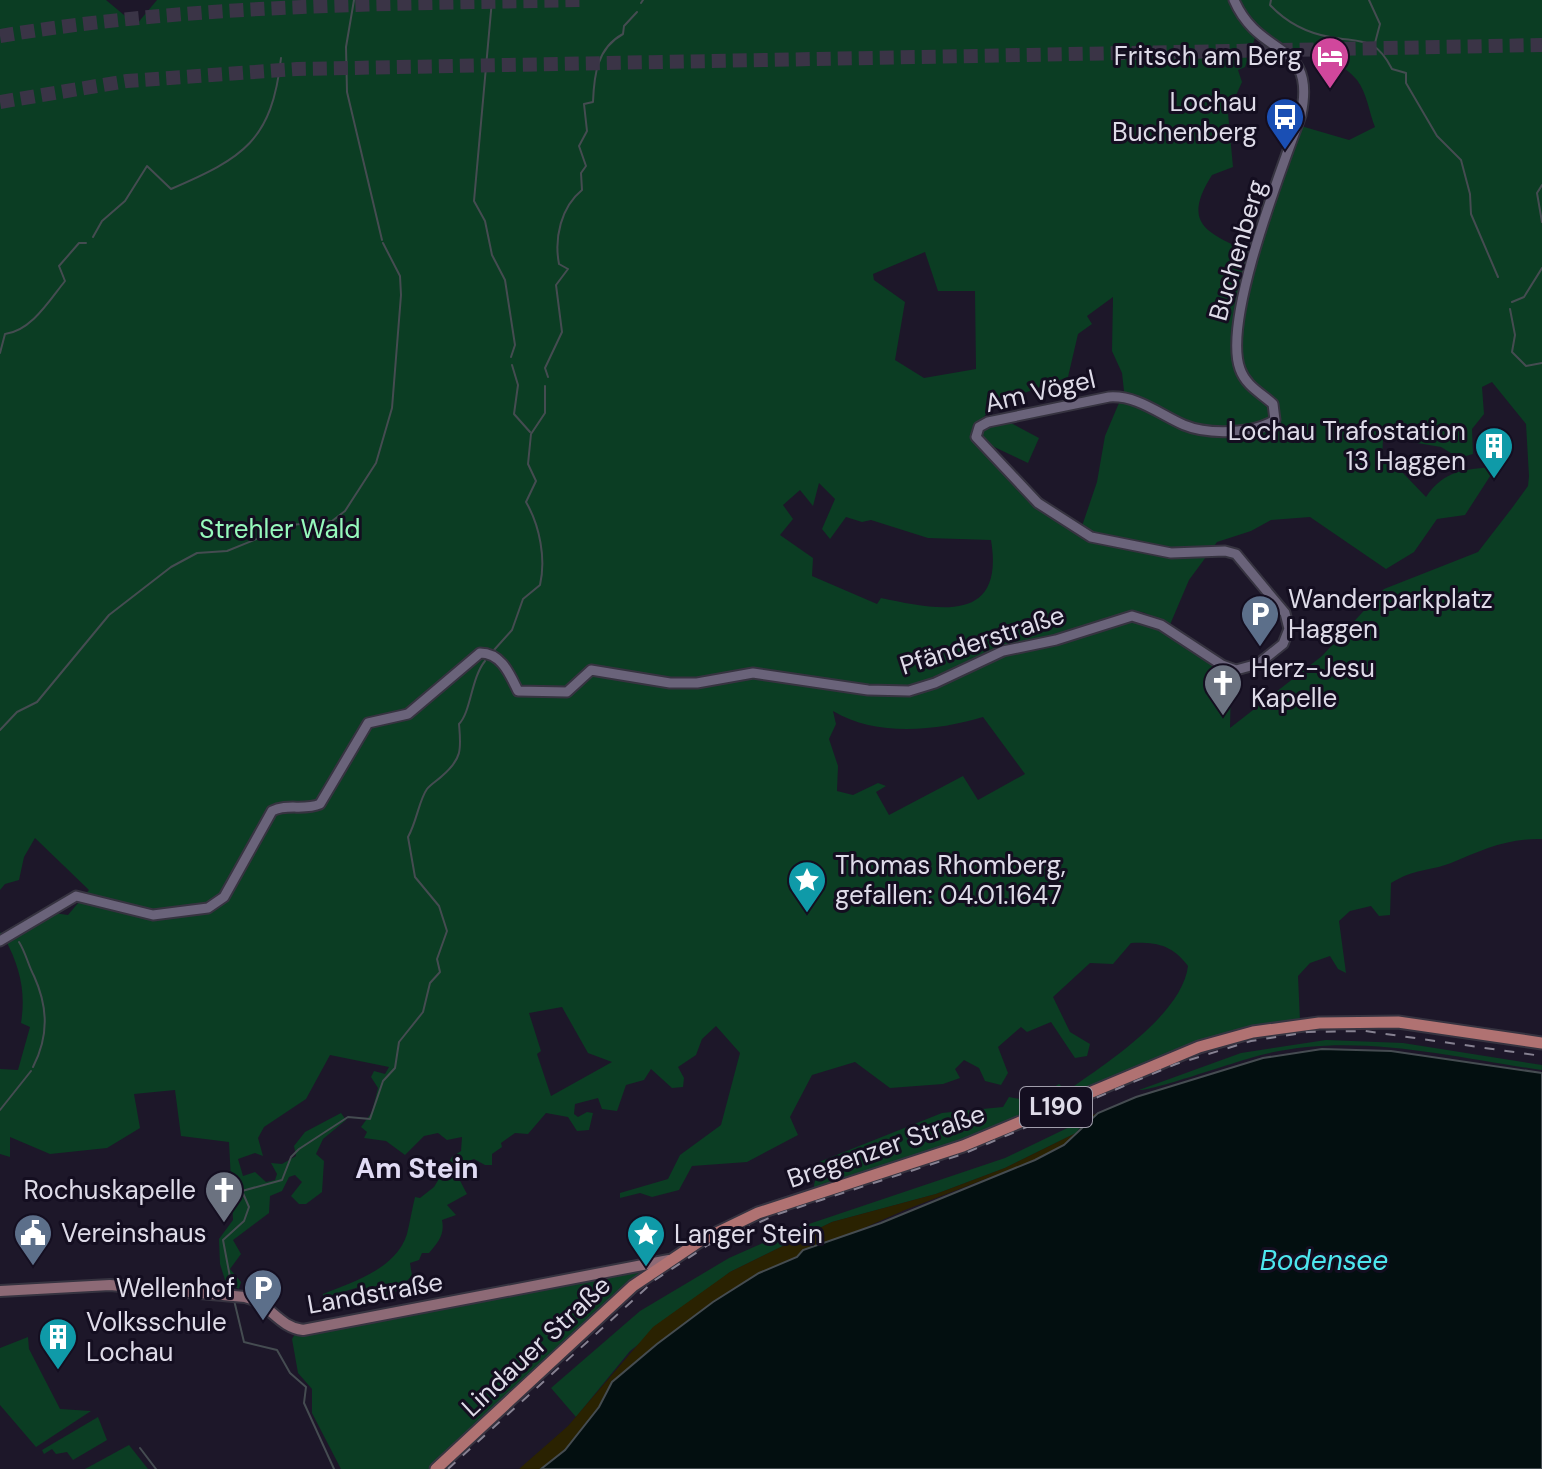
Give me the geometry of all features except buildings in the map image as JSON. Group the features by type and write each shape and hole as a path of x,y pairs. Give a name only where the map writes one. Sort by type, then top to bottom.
{"main road":[{"name":"Bregenzer Straße","path":"669,1260 758,1213 963,1146 1162,1062 1238,1035 1305,1024 1398,1022 1542,1043"},
{"name":"Landstraße","path":"0,1291 110,1285 234,1295 263,1303 290,1327 309,1329 669,1260"},
{"name":"Lindauer Straße","path":"436,1469 591,1324 669,1260"}],"street":[{"name":"Buchenberg","path":"1164,415 1193,428 1225,430 1256,428 1276,418 1275,407 1250,385 1240,370 1236,319 1301,115 1305,88 1296,61 1256,35 1234,0"},
{"name":"Am Vögel","path":"976,437 979,427 988,422 1109,397 1126,397 1164,415"},
{"name":"Pfänderstraße","path":"0,941 70,897 92,898 153,915 214,905 224,897 272,811 282,807 307,808 320,804 368,723 408,714 480,653 488,653 504,664 517,689 523,693 567,692 591,670 684,684 753,673 897,691 921,689 1003,651 1056,640 1132,616 1161,625 1231,669 1258,664 1283,644 1289,629 1285,613 1236,554 1225,551 1171,553 1091,537 1038,503 976,437"}],"green space":[{"name":"Strehler Wald","path":"0,0 106,0 136,25 157,0 316,0 318,7 321,0 1542,0 1542,839 1517,840 1495,846 1400,878 1391,883 1390,915 1379,916 1371,906 1350,911 1339,921 1346,973 1338,969 1330,956 1310,963 1298,976 1300,1021 1218,1037 1010,1123 813,1190 819,1162 942,1113 1003,1107 1009,1097 1030,1101 1059,1084 1067,1091 1120,1053 1140,1037 1172,1002 1183,984 1188,966 1176,953 1163,946 1131,943 1113,964 1090,963 1053,997 1070,1032 1090,1044 1087,1056 1075,1058 1051,1022 1027,1032 1021,1027 998,1047 1008,1073 1001,1085 985,1081 979,1068 964,1060 955,1069 960,1078 943,1084 890,1088 855,1062 812,1075 790,1117 798,1135 747,1162 692,1166 679,1190 652,1197 640,1193 620,1198 620,1193 668,1179 680,1155 721,1125 740,1053 716,1026 702,1039 696,1055 678,1067 684,1078 683,1087 672,1088 651,1069 644,1080 626,1085 617,1111 602,1109 598,1098 575,1104 574,1114 578,1117 587,1112 593,1113 589,1130 577,1131 568,1117 546,1113 528,1134 515,1133 501,1143 502,1147 492,1154 492,1165 474,1159 457,1165 456,1173 467,1194 447,1205 456,1215 442,1220 442,1234 438,1242 429,1253 422,1253 419,1260 410,1263 412,1276 383,1303 379,1293 371,1294 369,1289 359,1287 323,1298 323,1294 372,1273 393,1256 407,1234 415,1197 420,1198 434,1187 452,1157 461,1151 462,1137 447,1140 438,1133 424,1136 405,1155 386,1141 364,1138 367,1132 361,1127 372,1112 378,1088 371,1077 374,1071 385,1074 389,1067 330,1055 306,1099 264,1127 258,1138 263,1156 255,1153 238,1159 243,1176 255,1172 266,1182 275,1180 277,1174 271,1163 282,1164 296,1156 294,1146 305,1132 341,1113 346,1120 323,1139 316,1154 324,1161 322,1192 306,1204 299,1204 291,1196 302,1182 295,1175 289,1177 282,1191 270,1196 269,1213 233,1240 241,1254 230,1269 241,1282 239,1289 226,1283 220,1264 219,1239 233,1220 229,1142 181,1136 175,1090 134,1094 140,1128 107,1148 50,1154 10,1137 10,1157 0,1154 0,1069 18,1070 30,1027 21,1023 23,1001 20,980 5,939 0,941 0,932 6,938 47,912 68,915 89,890 35,838 24,857 19,880 5,884 0,890","holes":["1256,35 1281,47 1336,64 1357,80 1375,127 1349,140 1301,126 1255,255 1213,234 1200,218 1199,206 1212,175 1233,167 1228,113 1242,82 1238,70 1245,67","925,252 938,291 975,291 976,369 924,378 895,360 905,302 874,280 873,274","1113,297 1112,351 1122,373 1124,391 1105,436 1097,482 1081,529 1050,514 1022,492 973,441 972,432 994,404 1068,377 1078,334 1092,324 1087,316","1492,382 1526,424 1529,476 1528,486 1478,552 1384,589 1322,656 1230,728 1231,682 1225,671 1143,619 1124,620 1059,642 1002,654 960,672 983,659 996,655 1059,639 1122,614 1142,612 1169,627 1189,580 1217,542 1251,531 1271,520 1310,517 1386,569 1414,552 1437,519 1465,515 1496,467 1448,476 1426,497 1402,472 1382,461 1383,439 1407,430 1411,442 1441,447 1459,458 1473,454 1472,429 1484,414 1482,387","819,483 835,499 822,529 830,539 846,517 862,522 871,520 928,538 991,540 993,567 988,587 977,599 963,605 924,606 881,598 877,604 812,576 813,558 780,535 793,519 783,505 800,490 813,506","833,711 868,725 907,729 946,726 983,717 1025,774 978,800 963,776 889,815 876,792 886,786 878,783 853,795 837,791 838,766 829,739 836,724","562,1007 588,1053 612,1062 551,1096 537,1054 541,1051 529,1013"]},
{"path":"1009,422 1039,438 1028,463 988,444 980,436 983,427"},
{"path":"1326,1040 1403,1043 1542,1065 1542,1070 1437,1053 1331,1045 1261,1055 1139,1090 1241,1053"},
{"path":"1086,1119 1076,1133 1005,1168 936,1194 832,1222 730,1272 630,1351 576,1417 551,1388 640,1311 729,1258 797,1228 1005,1158"},
{"path":"642,1267 646,1270 430,1469 341,1469 312,1413 312,1389 298,1373 292,1339 295,1334 307,1336 308,1333"},
{"path":"28,1337 29,1349 60,1409 91,1411 36,1447 0,1405 0,1348"},
{"path":"98,1417 107,1440 73,1460 67,1452 56,1454 52,1449 44,1454 42,1450"},
{"path":"129,1445 148,1469 85,1469"}],"sand":[{"path":"1098,1113 1064,1145 1035,1160 905,1210 759,1274 713,1302 612,1382 599,1407 565,1450 541,1469 519,1469 568,1426 653,1327 730,1272 832,1222 936,1194 1005,1168 1076,1133 1086,1122 1082,1119"}],"water":[{"name":"Bodensee","path":"1322,1049 1391,1051 1542,1073 1542,1469 541,1469 565,1450 599,1407 612,1382 713,1302 759,1273 797,1257 803,1250 881,1223 1035,1160 1064,1145 1098,1113 1136,1097 1263,1058"}],"waterway":[{"path":"354,0 346,47 347,92 382,240"},
{"path":"492,0 474,201 485,221 492,255 505,280 515,345 511,357"},
{"path":"1271,0 1270,5 1297,26 1321,35 1367,43 1380,51 1392,69 1406,73 1406,83 1437,136 1461,160 1470,194 1471,214 1498,277"},
{"path":"1369,0 1380,24 1375,43"},
{"path":"548,377 545,368 562,332 556,285 568,269 559,264 559,234 564,214 582,190 581,173 586,166 579,146 587,131 584,104 593,102 594,82 602,55 623,34 624,26 637,12"},
{"path":"93,237 102,221 125,201 147,166 171,189 217,167 250,143 270,109 281,58"},
{"path":"1542,185 1537,193 1542,222"},
{"path":"0,353 5,334 23,327 39,314 65,281 59,266 79,243 86,243"},
{"path":"0,730 17,712 37,702 109,615 171,567 197,553 227,551 291,525 332,521 345,511 376,463 392,408 400,276 383,243"},
{"path":"1512,302 1524,297 1542,268"},
{"path":"1510,309 1515,335 1512,352 1526,366 1542,363"},
{"path":"512,365 518,385 514,414 530,432"},
{"path":"494,650 512,630 523,599 540,585 540,543 526,502 536,481 528,464 531,434 545,413 545,386"},
{"path":"233,1293 223,1240 244,1221 249,1207 242,1191 282,1180 291,1157 299,1149 348,1117 370,1119 383,1081 395,1068 399,1042 423,1012 430,983 440,972 437,959 447,931 439,906 415,877 408,837 427,789 449,770 457,758 459,724 485,661"},
{"path":"19,942 39,988 44,1010 42,1044 33,1067"},
{"path":"0,1110 31,1071"},
{"path":"234,1300 244,1342 277,1350 290,1373 306,1387 304,1403 334,1469"},
{"path":"140,1448 156,1469"}],"tunnel":[{"path":"0,36 72,25 217,12 583,0"},
{"path":"0,102 127,81 297,69 1542,45"}],"railway":[{"path":"448,1469 655,1280 708,1245 778,1214 963,1154 1176,1064 1251,1041 1308,1032 1365,1031 1542,1056"}],"place":[{"name":"Fritsch am Berg","path":"1330,90"},
{"name":"Lochau Buchenberg","path":"1285,151"},
{"name":"Lochau Trafostation 13 Haggen","path":"1494,480"},
{"name":"Wanderparkplatz Haggen","path":"1260,648"},
{"name":"Herz-Jesu Kapelle","path":"1223,717"},
{"name":"Thomas Rhomberg, gefallen: 04.01.1647","path":"807,914"},
{"name":"Rochuskapelle","path":"224,1224"},
{"name":"Vereinshaus","path":"33,1267"},
{"name":"Langer Stein","path":"646,1268"},
{"name":"Wellenhof","path":"263,1322"},
{"name":"Volksschule Lochau","path":"58,1371"}],"district":[{"name":"Am Stein","path":"417,1168"}]}
